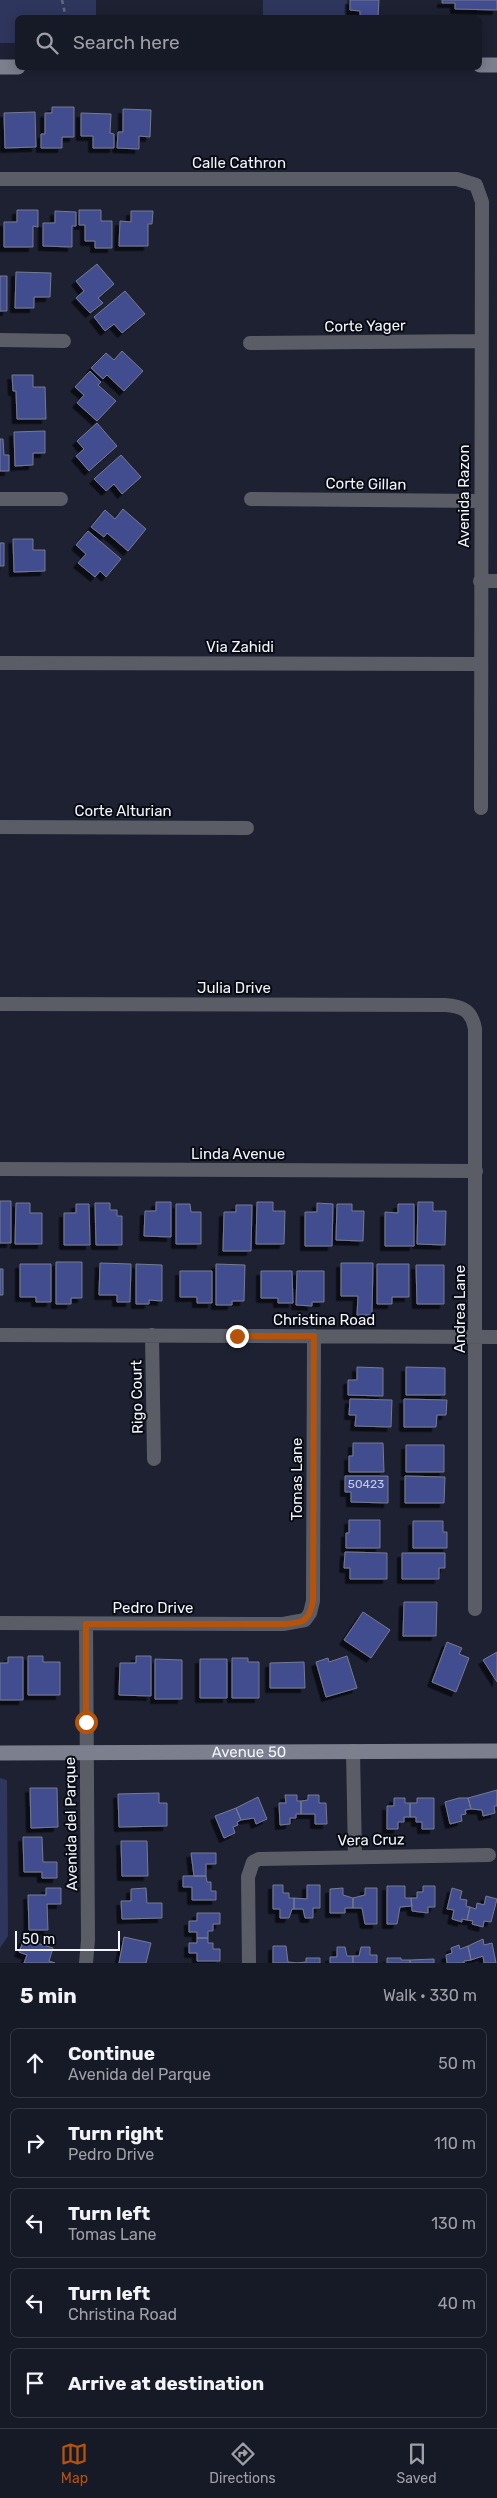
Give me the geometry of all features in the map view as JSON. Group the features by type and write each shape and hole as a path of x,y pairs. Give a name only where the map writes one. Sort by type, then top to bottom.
{"main road":[{"path":"482,66 497,65"},
{"path":"0,67 15,67"},
{"name":"Avenue 50","path":"0,1753 497,1751"}],"street":[{"name":"Calle Cathron","path":"0,179 457,179 476,185"},
{"name":"Avenida Razon","path":"476,185 482,202 480,501 481,808"},
{"path":"0,340 64,341"},
{"name":"Corte Yager","path":"250,343 481,341"},
{"path":"0,499 61,499"},
{"name":"Corte Gillan","path":"251,499 480,501"},
{"path":"480,581 497,581"},
{"name":"Via Zahidi","path":"0,663 480,664"},
{"name":"Corte Alturian","path":"0,827 247,828"},
{"name":"Julia Drive","path":"0,1004 445,1005 458,1006 468,1011"},
{"name":"Andrea Lane","path":"468,1011 475,1029 476,1609"},
{"name":"Linda Avenue","path":"0,1169 476,1171"},
{"name":"Christina Road","path":"0,1335 497,1337"},
{"name":"Rigo Court","path":"152,1335 154,1458"},
{"name":"Tomas Lane","path":"305,1620 310,1613 313,1601 314,1336"},
{"name":"Pedro Drive","path":"0,1623 284,1624 305,1620"},
{"name":"Avenida del Parque","path":"86,1624 88,1940 86,1963"},
{"path":"354,1751 355,1857"},
{"name":"Vera Cruz","path":"248,1963 248,1877 253,1862 269,1857 490,1855"}],"path":[{"path":"62,0 65,15"}],"shaded area":[{"path":"0,0 96,0 96,15 15,15 15,43 0,43"},
{"path":"263,0 347,0 347,15 263,15"},
{"path":"0,1778 7,1780 8,1936 0,1948"}],"building":[{"path":"350,0 379,0 378,15 360,15 360,11 350,10"},
{"path":"442,0 497,0 497,10 455,9 455,3 442,3"},
{"path":"52,107 74,107 74,137 62,137 62,148 41,148 41,134 45,134 45,113 52,113"},
{"path":"123,109 151,110 150,137 139,136 139,149 117,148 118,132 123,132"},
{"path":"35,112 36,147 5,148 4,113"},
{"path":"81,113 111,114 110,133 114,134 114,148 93,148 93,136 81,136"},
{"path":"17,210 38,210 38,227 33,226 33,247 4,247 4,222 17,222"},
{"path":"79,210 101,210 101,221 112,221 112,248 95,248 95,241 85,241 85,225 79,225"},
{"path":"55,211 76,212 76,226 72,226 72,247 43,246 43,223 55,223"},
{"path":"131,211 153,211 152,224 148,224 148,246 119,246 120,221 131,222"},
{"path":"97,264 114,284 98,298 103,303 90,313 76,298 84,291 76,281"},
{"path":"16,272 51,273 50,297 34,297 34,308 15,308"},
{"path":"0,276 7,276 7,311 0,311"},
{"path":"125,291 145,314 122,333 114,324 105,331 94,317"},
{"path":"122,351 143,371 124,391 107,375 103,379 91,368 106,353 114,360"},
{"path":"90,371 101,382 98,385 116,401 97,421 77,403 84,395 75,387"},
{"path":"12,375 33,375 33,387 45,387 46,419 17,419 16,391 13,391"},
{"path":"97,423 117,446 89,471 76,456 84,449 77,441"},
{"path":"45,431 45,453 33,453 33,465 15,466 14,432"},
{"path":"0,439 3,439 4,455 9,455 9,471 0,471"},
{"path":"121,455 141,477 122,494 114,484 106,491 94,479"},
{"path":"123,509 146,529 128,551 107,533 104,537 91,527 105,510 115,519"},
{"path":"88,531 121,559 106,577 100,571 95,577 78,563 86,554 76,545"},
{"path":"13,539 33,539 33,550 45,550 45,571 14,572"},
{"path":"0,543 4,543 4,566 0,566"},
{"path":"0,1201 11,1201 11,1243 0,1243"},
{"path":"156,1202 171,1202 171,1237 144,1236 145,1211 156,1211"},
{"path":"257,1202 273,1202 273,1211 285,1211 284,1244 256,1244"},
{"path":"418,1202 433,1202 433,1211 446,1211 445,1245 417,1244"},
{"path":"16,1203 30,1203 30,1213 42,1213 42,1244 15,1244"},
{"path":"95,1203 110,1203 110,1210 117,1210 117,1216 122,1216 122,1245 96,1245"},
{"path":"317,1203 333,1204 332,1246 305,1246 305,1212 317,1212"},
{"path":"76,1204 89,1204 90,1245 64,1245 64,1213 76,1213"},
{"path":"176,1204 190,1204 191,1212 201,1212 201,1244 176,1244"},
{"path":"337,1204 352,1204 352,1211 364,1211 363,1241 336,1240"},
{"path":"398,1204 414,1204 414,1246 385,1246 385,1212 398,1213"},
{"path":"236,1205 252,1205 251,1251 223,1251 224,1212 236,1212"},
{"path":"56,1262 82,1262 82,1298 71,1298 71,1304 56,1304"},
{"path":"100,1263 131,1264 130,1302 117,1302 117,1295 99,1295"},
{"path":"341,1263 373,1263 372,1315 357,1315 358,1296 341,1296"},
{"path":"20,1264 51,1264 51,1302 36,1302 36,1297 20,1297"},
{"path":"136,1264 162,1265 162,1301 149,1300 149,1304 136,1304"},
{"path":"216,1264 245,1265 244,1301 232,1301 232,1305 216,1305"},
{"path":"377,1264 409,1264 409,1297 392,1297 392,1304 377,1304"},
{"path":"416,1265 444,1265 444,1304 417,1304"},
{"path":"0,1269 3,1269 3,1295 0,1295"},
{"path":"180,1271 212,1271 212,1303 197,1303 197,1297 180,1297"},
{"path":"261,1271 292,1271 293,1303 278,1303 278,1298 261,1298"},
{"path":"297,1271 324,1271 324,1302 312,1302 312,1306 296,1305"},
{"path":"357,1367 383,1368 383,1396 348,1395 348,1380 357,1380"},
{"path":"406,1367 445,1368 445,1395 406,1395"},
{"path":"350,1399 392,1400 391,1427 355,1426 356,1415 349,1415"},
{"path":"404,1399 447,1400 446,1415 437,1415 436,1427 404,1427"},
{"path":"353,1443 383,1443 384,1472 349,1472 349,1456 353,1456"},
{"path":"406,1445 444,1445 444,1472 406,1472"},
{"path":"345,1476 388,1476 388,1503 351,1502 351,1492 345,1492"},
{"path":"405,1476 445,1477 444,1503 405,1503"},
{"path":"349,1520 380,1520 380,1548 346,1548 346,1533 349,1533"},
{"path":"413,1521 443,1521 443,1532 447,1532 447,1548 413,1548"},
{"path":"345,1552 387,1553 387,1579 350,1579 350,1568 344,1568"},
{"path":"402,1553 445,1553 445,1568 439,1568 439,1579 402,1579"},
{"path":"404,1602 437,1602 436,1636 403,1636"},
{"path":"363,1612 390,1630 371,1658 344,1640"},
{"path":"447,1642 462,1648 459,1654 469,1658 456,1692 432,1682"},
{"path":"497,1652 497,1682 483,1660"},
{"path":"28,1656 43,1656 43,1662 60,1662 60,1695 28,1695"},
{"path":"136,1656 151,1656 151,1696 119,1695 120,1663 136,1663"},
{"path":"347,1656 357,1688 326,1697 316,1662 328,1658 329,1662"},
{"path":"8,1657 23,1657 23,1700 0,1700 0,1663 8,1663"},
{"path":"232,1658 248,1658 248,1662 259,1662 259,1698 232,1698"},
{"path":"155,1659 182,1660 182,1699 155,1699"},
{"path":"200,1659 227,1659 227,1698 200,1698"},
{"path":"304,1662 305,1688 270,1688 270,1663"},
{"path":"30,1788 57,1788 58,1827 31,1828"},
{"path":"497,1790 497,1806 494,1806 495,1813 483,1816 482,1810 471,1809 468,1798"},
{"path":"159,1793 159,1803 167,1803 167,1826 119,1827 118,1794"},
{"path":"285,1795 297,1795 297,1801 301,1801 301,1814 296,1814 296,1818 290,1818 290,1824 280,1825 279,1803 286,1803"},
{"path":"308,1795 319,1795 319,1803 326,1803 327,1824 315,1824 315,1814 301,1814 301,1801 308,1800"},
{"path":"258,1797 267,1819 256,1824 254,1818 241,1820 236,1808"},
{"path":"394,1798 405,1798 405,1803 410,1803 410,1817 404,1817 404,1822 398,1822 398,1829 387,1829 387,1806 394,1806"},
{"path":"417,1798 434,1798 434,1829 422,1829 422,1822 416,1822 416,1817 410,1817 410,1803 417,1803"},
{"path":"459,1798 468,1798 471,1809 465,1810 466,1814 461,1815 462,1821 450,1824 445,1802"},
{"path":"236,1808 241,1820 237,1822 238,1825 233,1827 235,1833 224,1838 215,1816"},
{"path":"23,1837 42,1837 43,1862 57,1862 57,1878 42,1878 42,1872 24,1872"},
{"path":"121,1841 147,1841 148,1876 122,1876"},
{"path":"191,1853 216,1853 216,1864 206,1864 206,1876 194,1876"},
{"path":"183,1876 206,1876 207,1882 211,1882 211,1891 216,1891 216,1900 192,1900 192,1887 183,1887"},
{"path":"273,1885 283,1885 283,1893 289,1893 289,1898 294,1898 294,1909 292,1909 289,1918 280,1918 280,1909 273,1909"},
{"path":"307,1885 320,1885 320,1908 313,1908 313,1918 305,1918 303,1909 294,1909 294,1898 307,1899"},
{"path":"387,1886 405,1886 405,1898 411,1898 412,1906 400,1907 397,1924 387,1924"},
{"path":"423,1886 435,1886 435,1907 428,1907 428,1913 412,1911 411,1898 417,1898 417,1892 423,1892"},
{"path":"46,1888 61,1888 61,1904 47,1904 48,1930 29,1930 28,1895 46,1895"},
{"path":"146,1888 147,1903 162,1903 162,1918 122,1919 121,1901 131,1901 131,1889"},
{"path":"343,1888 343,1895 353,1898 353,1908 345,1908 345,1913 330,1913 330,1889"},
{"path":"365,1888 377,1888 377,1924 365,1924 362,1908 353,1908 353,1898 365,1895"},
{"path":"452,1888 462,1891 460,1899 467,1900 466,1906 470,1907 467,1920 462,1919 462,1922 452,1919 454,1910 447,1909"},
{"path":"486,1896 497,1899 491,1922 484,1921 483,1927 472,1924 473,1921 467,1920 470,1907 476,1909 477,1903 484,1905"},
{"path":"197,1913 220,1913 220,1924 213,1924 213,1931 208,1931 208,1938 197,1938 197,1932 189,1932 189,1921 197,1921"},
{"path":"124,1937 151,1943 146,1963 119,1963"},
{"path":"197,1938 208,1938 208,1943 213,1943 213,1949 220,1949 220,1961 197,1961 197,1953 189,1953 189,1943 197,1943"},
{"path":"24,1939 53,1948 49,1961 55,1963 24,1963 27,1955 19,1952"},
{"path":"483,1939 484,1945 492,1943 496,1963 484,1963 483,1956 471,1960 468,1946"},
{"path":"459,1945 460,1949 468,1946 471,1960 464,1961 464,1963 447,1963 446,1955 452,1953 451,1948"},
{"path":"273,1946 286,1946 288,1962 297,1963 273,1963"},
{"path":"337,1947 345,1947 347,1956 353,1956 353,1963 330,1963 330,1957 337,1957"},
{"path":"361,1947 370,1947 370,1955 377,1955 377,1963 353,1963 353,1956 359,1956"},
{"path":"306,1958 320,1958 320,1963 297,1963 306,1962"},
{"path":"387,1958 401,1958 401,1960 410,1960 410,1963 387,1963"},
{"path":"434,1959 434,1963 410,1963 410,1960"}],"route":[{"path":"86,1722 86,1624 284,1624 298,1623 305,1620 310,1613 313,1601 314,1336 237,1336"}]}
